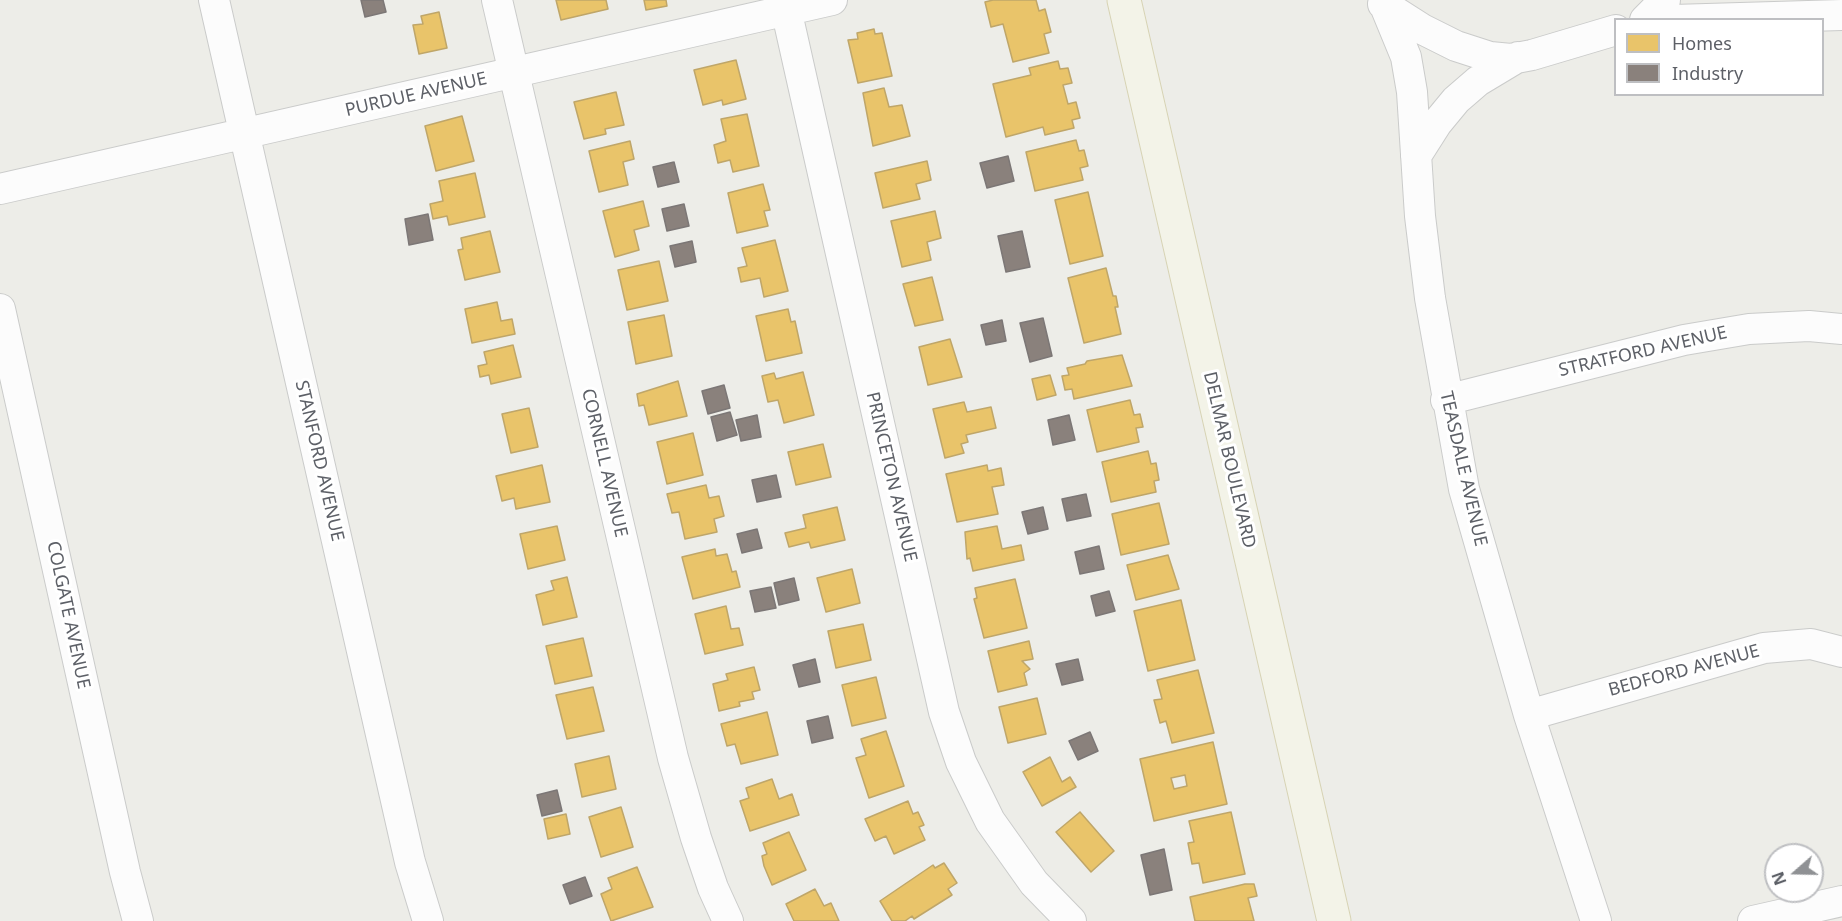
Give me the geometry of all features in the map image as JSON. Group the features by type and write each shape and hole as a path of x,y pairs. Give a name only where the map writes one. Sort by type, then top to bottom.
{"main road":[{"name":"DELMAR BOULEVARD","path":"1125,0 1334,921"}],"street":[{"name":"STANFORD AVENUE","path":"214,0 410,862 428,921"},
{"name":"CORNELL AVENUE","path":"497,0 673,758 696,838 728,921"},
{"name":"PURDUE AVENUE","path":"0,189 514,73 785,5 832,0"},
{"path":"1647,18 1665,0"},
{"path":"1382,3 1456,46 1490,57 1518,57 1614,31"},
{"name":"TEASDALE AVENUE","path":"1382,3 1406,57 1412,92 1428,286 1446,400 1464,489 1529,715 1596,921"},
{"name":"PRINCETON AVENUE","path":"785,5 944,712 961,762 990,821 1035,883 1071,921"},
{"path":"1705,18 1832,10"},
{"path":"1416,156 1437,123 1456,100 1478,81 1518,57"},
{"name":"COLGATE AVENUE","path":"0,309 124,872 138,921"},
{"name":"STRATFORD AVENUE","path":"1446,400 1684,340 1749,329 1809,326 1842,329"},
{"name":"BEDFORD AVENUE","path":"1529,715 1764,648 1811,644 1842,652"},
{"path":"1753,921 1842,901"}],"building: Homes":[{"path":"556,0 606,0 608,9 561,20"},
{"path":"644,0 666,0 667,6 646,10"},
{"path":"1036,0 1039,11 1045,9 1051,32 1044,34 1049,53 1013,62 1003,24 991,27 985,2"},
{"path":"439,12 447,48 419,54 413,25 423,24 421,16"},
{"path":"874,29 875,34 882,33 892,76 858,83 848,40 858,39 857,33"},
{"path":"736,60 746,99 723,105 722,100 703,105 694,70"},
{"path":"1058,61 1060,69 1068,68 1072,83 1063,85 1068,104 1076,102 1080,118 1072,120 1074,128 1045,135 1043,127 1006,137 993,84 1031,75 1029,68"},
{"path":"884,88 889,107 902,105 910,136 873,146 863,93"},
{"path":"616,92 624,125 605,129 606,134 584,139 574,102"},
{"path":"747,114 759,166 733,172 730,160 718,163 714,145 726,141 721,119"},
{"path":"462,116 474,161 436,171 425,126"},
{"path":"1076,140 1079,151 1084,150 1088,166 1080,168 1083,180 1035,191 1026,152"},
{"path":"630,141 634,159 623,162 628,185 599,192 589,151"},
{"path":"927,161 931,180 916,184 920,199 883,208 875,173"},
{"path":"475,173 485,217 449,225 447,216 433,219 430,204 443,201 439,181"},
{"path":"763,184 770,210 764,211 768,226 737,233 728,193"},
{"path":"1088,192 1103,256 1070,264 1055,200"},
{"path":"643,201 649,226 634,230 639,250 615,257 603,211"},
{"path":"935,211 941,238 927,242 931,260 902,267 891,221"},
{"path":"490,231 500,272 465,280 458,250 463,249 461,238"},
{"path":"775,240 788,291 764,297 760,278 741,282 738,268 747,266 742,248"},
{"path":"659,261 668,301 627,310 618,270"},
{"path":"1106,268 1113,296 1116,296 1118,307 1115,307 1121,334 1084,343 1068,278"},
{"path":"932,277 943,320 915,326 903,284"},
{"path":"497,302 501,321 512,319 515,334 472,343 465,309"},
{"path":"788,309 791,322 795,321 802,353 766,361 756,316"},
{"path":"664,315 672,356 636,364 628,322"},
{"path":"950,339 962,377 928,385 919,347"},
{"path":"513,345 521,377 491,384 489,375 480,377 478,366 487,364 484,352"},
{"path":"1122,355 1132,386 1074,399 1072,389 1065,390 1062,376 1069,375 1067,368 1085,364 1087,361"},
{"path":"803,372 814,415 784,423 778,400 768,402 762,376 774,373 776,379"},
{"path":"1050,375 1056,395 1037,400 1032,379"},
{"path":"678,381 687,416 649,425 644,405 639,406 637,394"},
{"path":"1130,400 1134,415 1140,414 1143,427 1136,428 1139,442 1097,452 1087,410"},
{"path":"964,402 967,412 991,407 996,428 966,435 968,442 961,444 964,453 945,458 933,409"},
{"path":"529,408 538,447 511,453 502,414"},
{"path":"693,433 703,475 667,484 657,442"},
{"path":"823,444 831,477 796,485 788,452"},
{"path":"1148,451 1151,464 1156,463 1159,480 1154,481 1156,492 1111,502 1102,462"},
{"path":"542,465 550,502 516,509 514,498 502,501 496,476"},
{"path":"987,465 988,471 1001,468 1004,485 992,487 998,514 957,522 946,474"},
{"path":"706,485 709,498 719,496 724,516 714,519 717,532 685,539 679,512 672,513 667,494"},
{"path":"1159,503 1169,544 1121,555 1112,514"},
{"path":"837,507 845,540 811,548 809,542 789,547 785,533 806,528 803,515"},
{"path":"557,526 565,560 528,569 520,534"},
{"path":"997,526 1002,549 1021,545 1024,560 973,571 970,558 967,559 965,532"},
{"path":"715,549 716,556 727,554 732,572 736,571 740,587 693,599 682,557"},
{"path":"1168,555 1179,589 1136,600 1127,565"},
{"path":"852,569 860,603 826,612 817,578"},
{"path":"567,577 577,617 543,625 536,595 554,590 551,581"},
{"path":"1015,579 1027,628 984,638 974,599 977,598 975,588"},
{"path":"1181,600 1195,660 1148,671 1134,611"},
{"path":"726,606 731,629 739,628 743,645 705,654 695,614"},
{"path":"863,624 871,660 836,668 828,631"},
{"path":"583,638 592,676 555,684 546,646"},
{"path":"1029,641 1033,659 1022,661 1030,669 1024,673 1027,685 998,692 988,651"},
{"path":"754,667 760,690 752,692 754,699 739,702 740,706 719,711 713,684 728,680 726,674"},
{"path":"1198,670 1214,733 1172,743 1166,721 1160,723 1154,700 1162,699 1157,680"},
{"path":"876,677 886,718 852,726 842,685"},
{"path":"593,687 604,731 567,739 556,695"},
{"path":"1037,698 1046,734 1008,743 999,707"},
{"path":"767,712 778,755 741,764 735,744 727,746 721,724"},
{"path":"886,731 904,786 869,798 856,758 866,755 861,739"},
{"path":"1213,742 1227,804 1154,821 1140,759","holes":["1185,775 1187,786 1174,789 1171,778"]},
{"path":"609,756 616,789 582,797 575,764"},
{"path":"1050,757 1062,782 1070,777 1076,787 1042,806 1023,772"},
{"path":"772,779 779,799 792,794 799,815 750,831 740,801 749,798 746,788"},
{"path":"908,801 913,814 918,812 924,825 919,827 925,840 894,854 886,836 875,841 865,819"},
{"path":"621,807 633,847 601,857 589,817"},
{"path":"1080,812 1114,851 1091,872 1056,832"},
{"path":"1231,812 1245,874 1203,883 1199,863 1192,864 1188,843 1194,842 1189,821"},
{"path":"566,814 570,834 548,839 544,819"},
{"path":"789,832 806,870 772,885 764,866 762,856 767,854 763,843"},
{"path":"944,863 957,883 948,889 952,895 914,919 912,916 905,921 892,921 880,901 933,865 935,868"},
{"path":"637,867 653,907 611,921 601,894 612,889 608,878"},
{"path":"1254,884 1257,896 1248,898 1254,921 1195,921 1190,897"},
{"path":"815,889 824,906 831,903 839,921 794,921 786,904"}],"building: Industry":[{"path":"361,0 383,0 386,12 365,17"},
{"path":"1008,156 1014,181 987,188 980,163"},
{"path":"674,162 679,182 658,187 653,167"},
{"path":"684,204 689,226 667,231 662,209"},
{"path":"428,214 433,240 409,245 405,219"},
{"path":"1022,231 1030,267 1006,272 998,236"},
{"path":"692,241 696,262 675,267 670,246"},
{"path":"1043,318 1052,356 1030,362 1020,323"},
{"path":"1002,320 1006,341 986,345 981,325"},
{"path":"724,385 730,408 708,414 702,391"},
{"path":"730,412 737,435 717,441 711,417"},
{"path":"757,415 761,437 741,441 736,420"},
{"path":"1069,415 1075,440 1053,445 1048,420"},
{"path":"776,475 781,497 757,502 752,480"},
{"path":"1086,494 1091,516 1067,521 1062,499"},
{"path":"1043,507 1048,529 1028,534 1022,512"},
{"path":"757,529 762,548 742,553 737,534"},
{"path":"1099,546 1104,569 1080,574 1075,552"},
{"path":"794,578 799,600 779,605 774,583"},
{"path":"771,587 776,608 755,612 750,591"},
{"path":"1109,591 1115,611 1096,616 1091,596"},
{"path":"815,659 820,682 799,687 793,665"},
{"path":"1078,659 1083,680 1062,685 1056,664"},
{"path":"828,716 833,738 812,743 807,721"},
{"path":"1090,732 1098,751 1078,760 1069,741"},
{"path":"557,790 562,811 542,816 537,795"},
{"path":"1164,849 1172,890 1150,895 1141,855"},
{"path":"585,877 592,896 570,904 563,885"}]}
